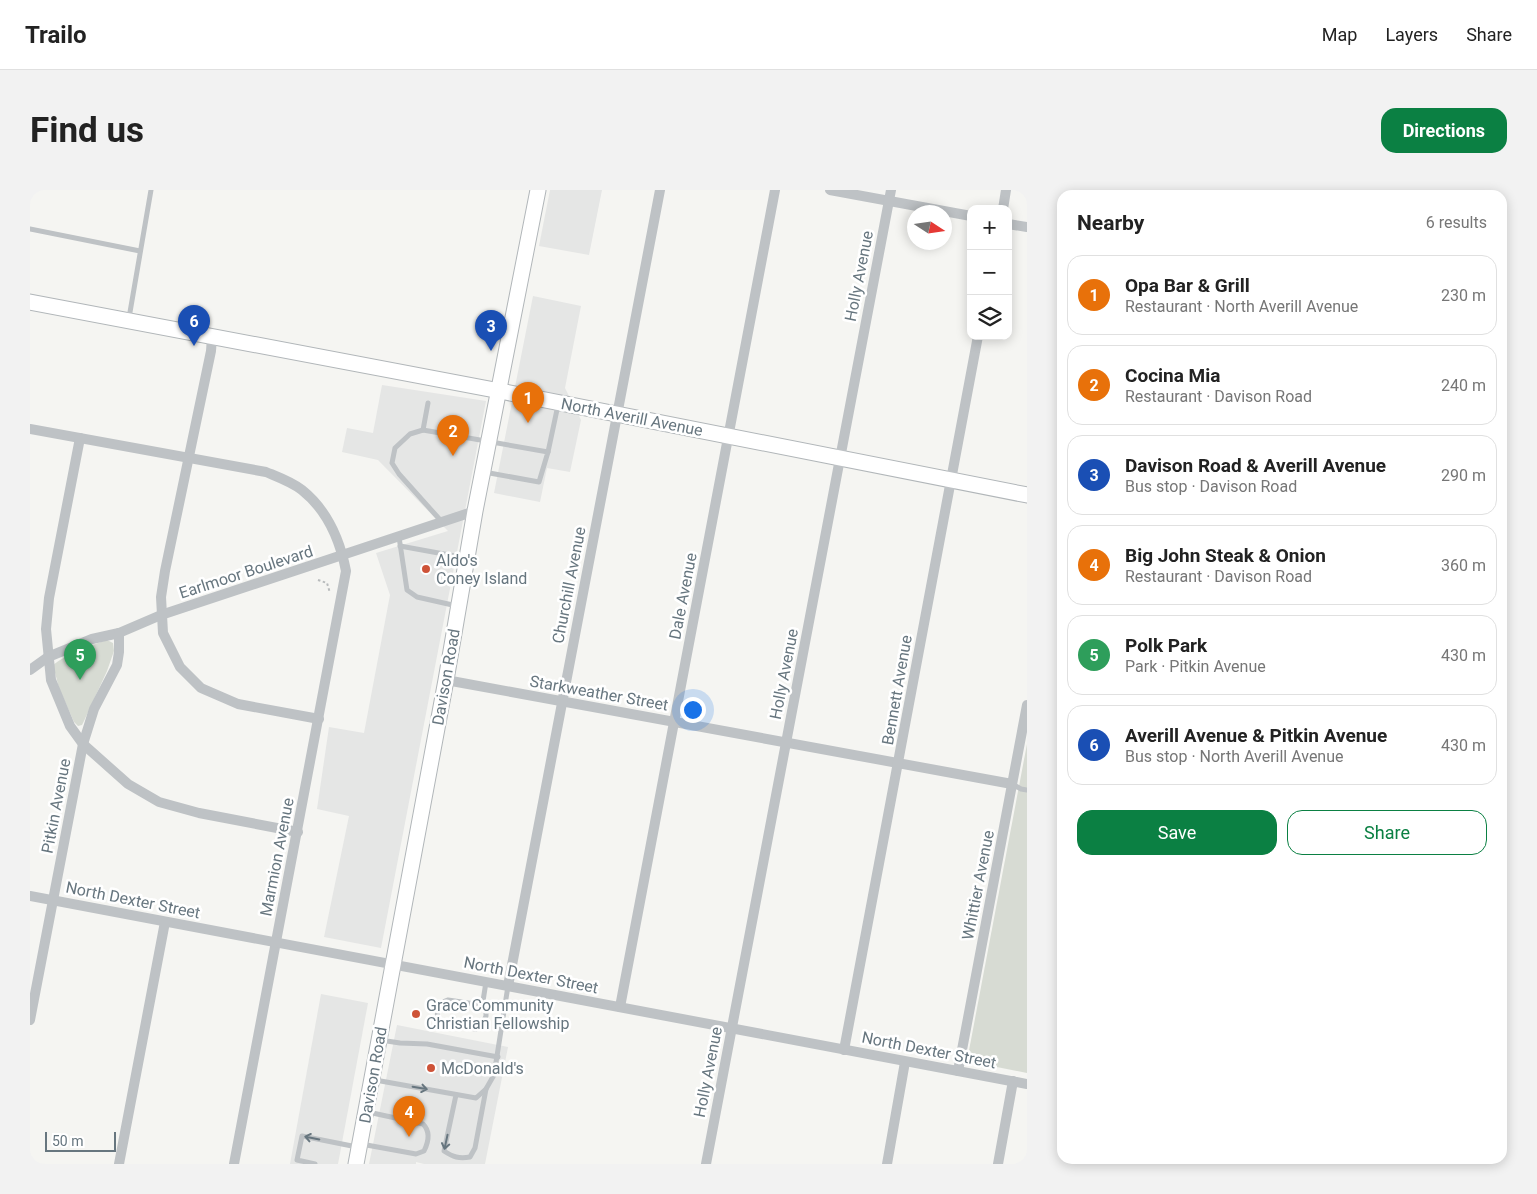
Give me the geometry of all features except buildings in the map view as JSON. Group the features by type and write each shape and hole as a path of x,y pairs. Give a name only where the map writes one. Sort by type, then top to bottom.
{"street":[{"name":"Davison Road","path":"356,1164 446,680 466,558 538,190"},
{"name":"Churchill Avenue","path":"508,986 660,190"},
{"name":"Dale Avenue","path":"620,1007 775,190"},
{"path":"830,190 967,215"},
{"name":"Holly Avenue","path":"706,1164 891,190"},
{"path":"1004,205 1006,190"},
{"path":"1012,225 1027,227"},
{"name":"North Averill Avenue","path":"30,302 558,402 1027,495"},
{"path":"212,337 211,351 190,457 165,571 161,597 163,633 180,666 201,688 238,704 319,719"},
{"name":"Bennett Avenue","path":"844,1050 977,340"},
{"name":"Marmion Avenue","path":"30,428 266,472 301,489 325,514 343,555 346,571 234,1164"},
{"path":"80,438 49,598 46,629 51,680 70,726 83,744 128,784 159,802 199,813 298,832"},
{"name":"Earlmoor Boulevard","path":"30,670 48,657 92,639 119,633 161,615 343,555 400,541 443,522 475,511"},
{"name":"Pitkin Avenue","path":"30,1020 83,744 94,709 117,665 119,633"},
{"name":"Starkweather Street","path":"446,680 1012,784"},
{"name":"Whittier Avenue","path":"958,1071 1027,705"},
{"name":"North Dexter Street","path":"30,896 1027,1084"},
{"path":"119,1164 165,922"},
{"path":"887,1164 905,1062"},
{"path":"998,1164 1013,1081"}],"lane":[{"path":"129,321 151,190"},
{"path":"30,229 140,250"},
{"path":"483,472 539,482 548,452 558,402"},
{"path":"423,430 428,403"},
{"path":"443,522 399,474 392,463 395,448 410,434 423,430 548,452"},
{"path":"458,606 417,597 407,590 400,541 466,558"},
{"path":"1012,784 1027,790"},
{"path":"483,1001 475,1004 444,1001 438,1008 438,1020 442,1024 476,1029 482,1027 486,1016 486,1007 483,1001 486,982"},
{"path":"456,1095 444,1151 452,1157 470,1157 475,1148 486,1089 494,1074 498,1057 508,986"},
{"path":"380,1040 427,1044 498,1057"},
{"path":"372,1080 476,1098 486,1089"},
{"path":"315,1164 297,1160 302,1136 416,1154 424,1152 428,1144 428,1134 423,1124 366,1112"}],"path":[{"path":"318,580 327,583 330,593"}],"shaded area":[{"path":"550,190 602,190 589,255 539,246"},
{"path":"533,296 581,306 565,388 581,420 570,472 547,468 540,502 494,493"},
{"path":"382,385 486,401 381,948 324,937 349,816 317,809 329,727 364,733 390,595 376,553 448,531 378,460 342,452 347,428 373,433"},
{"path":"107,640 113,643 114,651 84,721 82,725 78,726 74,722 59,688 53,665 72,653"},
{"path":"1027,744 1027,1073 967,1061"},
{"path":"321,994 368,1003 338,1164 290,1164"},
{"path":"397,1025 508,1047 485,1164 424,1164 416,1162 416,1164 369,1164"}],"place":[{"name":"Averill Avenue & Pitkin Avenue","path":"194,346"},
{"name":"Davison Road & Averill Avenue","path":"491,351"},
{"name":"Opa Bar & Grill","path":"528,423"},
{"name":"Cocina Mia","path":"453,456"},
{"name":"Aldo's Coney Island","path":"426,569"},
{"name":"Polk Park","path":"80,680"},
{"name":"Grace Community Christian Fellowship","path":"416,1014"},
{"name":"McDonald's","path":"431,1068"},
{"name":"Big John Steak & Onion","path":"409,1137"}]}
